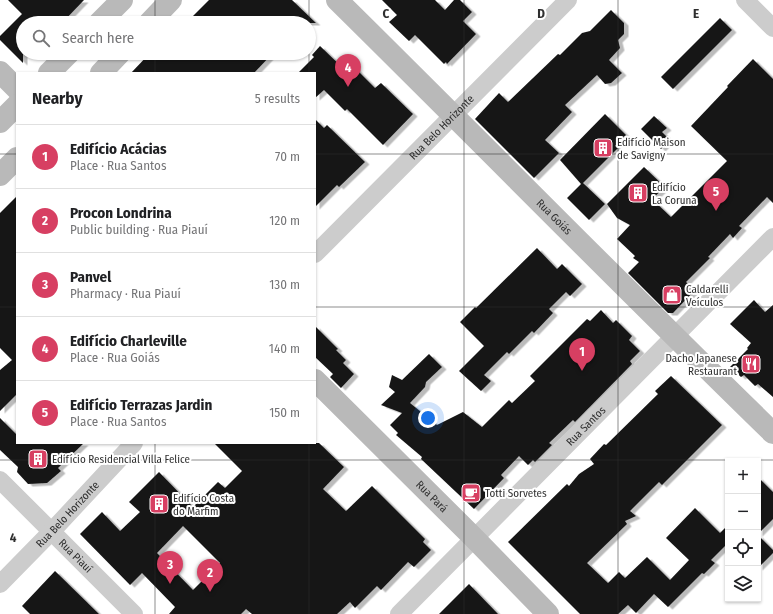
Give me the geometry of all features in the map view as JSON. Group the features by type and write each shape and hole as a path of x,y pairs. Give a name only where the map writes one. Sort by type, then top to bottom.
{"main road":[{"path":"106,16 122,0"},
{"path":"156,16 171,0"},
{"name":"Rua Goiás","path":"337,0 674,337 773,433"},
{"path":"50,72 62,60"},
{"path":"102,72 113,60"},
{"path":"0,72 16,88"},
{"path":"0,122 16,105"},
{"path":"0,174 16,159"},
{"name":"Rua Pará","path":"316,381 548,614"}],"street":[{"name":"Rua Belo Horizonte","path":"316,253 568,0"},
{"path":"745,0 773,28"},
{"name":"Rua Santos","path":"399,614 773,237"},
{"name":"Rua Belo Horizonte","path":"0,584 133,444"},
{"name":"Rua Piauí","path":"0,480 134,614"}],"building":[{"path":"8,0 84,0 69,16 20,16 22,14"},
{"path":"209,0 292,0 309,16 193,16"},
{"path":"382,0 435,0 445,10 454,0 460,0 472,12 463,21 476,34 447,64 446,62 444,64 415,35 409,41 389,22 397,15"},
{"path":"611,10 624,23 624,34 618,40 620,48 609,60 622,73 611,83 605,84 597,75 565,105 572,112 545,140 559,153 534,178 475,119 499,93 508,102 558,54 560,55 582,33 590,31"},
{"path":"720,18 732,30 673,89 661,77"},
{"path":"16,20 16,56 0,40 0,36"},
{"path":"320,46 345,70 351,64 375,88 381,83 413,114 383,145 347,109 345,111 324,90 316,97 316,72 299,72 311,60 316,60 316,50"},
{"path":"753,59 773,79 773,203 767,197 739,226 742,228 733,238 730,234 708,257 710,258 686,282 695,290 673,313 668,313 628,273 639,262 633,258 635,256 617,239 630,225 617,218 607,204 644,167 665,187 652,199 671,217 727,161 691,126"},
{"path":"143,60 266,60 255,72 132,72"},
{"name":"Edifício Maison de Savigny","path":"605,114 626,135 615,146 618,148 583,183 605,204 589,220 567,198 581,184 560,160"},
{"path":"654,116 667,128 662,132 670,140 661,149 641,129"},
{"path":"316,120 324,128 327,125 365,162 339,187 337,185 316,206"},
{"path":"16,197 16,395 0,411 0,370 12,360 0,348 0,213"},
{"path":"537,248 557,269 562,264 582,284 570,296 566,292 549,309 553,313 534,333 532,331 509,354 507,352 484,375 491,381 481,391 459,371 484,346 460,322"},
{"path":"754,300 765,312 773,305 773,397 758,384 755,386 744,375 741,377 730,367 748,349 747,348 751,343 730,324"},
{"path":"601,310 613,323 616,320 632,336 629,340 640,351 630,361 632,364 575,422 573,420 549,443 552,445 535,462 533,460 528,465 519,456 501,475 504,478 474,509 421,459 422,457 396,435 398,433 390,425 402,413 381,405 395,392 389,387 392,375 402,380 429,354 442,367 426,382 425,387 410,403 437,425 463,412 482,427 509,400 512,403 535,381 530,376 587,319 590,321"},
{"path":"316,327 338,349 336,350 346,360 343,363 354,374 341,388 330,377 333,374 316,358"},
{"path":"671,376 722,425 662,485 659,482 630,511 636,516 625,521 627,524 587,563 608,583 619,572 625,578 647,557 670,580 689,560 666,538 695,508 720,533 725,528 725,546 711,560 715,563 704,574 702,573 668,607 654,594 636,613 628,605 618,614 580,614 508,542 567,484 569,486 579,474 594,464 590,459 658,394 655,391"},
{"name":"Edifício Residencial Villa Felice","path":"0,418 16,434 16,444 83,444 58,468 61,471 47,483 28,484 17,472 18,467 0,450"},
{"path":"319,443 344,467 323,489 346,511 372,486 425,539 423,542 431,550 414,567 408,562 381,590 377,586 355,608 350,602 337,614 252,614 246,609 241,614 169,614 175,607 142,573 130,585 80,534 102,512 120,531 140,512 129,502 159,472 193,507 218,482 225,488 242,471 215,444","holes":["183,526 220,563 193,590 157,553"]},
{"path":"761,480 773,492 773,519 761,531"},
{"path":"761,538 773,550 773,553 761,565"},
{"path":"55,571 99,614 30,614 22,606"},
{"path":"469,584 498,614 439,614"}],"place":[{"name":"Edifício Charleville","path":"348,87"},
{"name":"Edifício Maison de Savigny","path":"603,148"},
{"name":"Edifício La Coruna","path":"638,193"},
{"name":"Edifício Terrazas Jardin","path":"716,211"},
{"name":"Caldarelli Veículos","path":"672,295"},
{"name":"Dacho Japanese Restaurant","path":"751,364"},
{"name":"Edifício Acácias","path":"582,371"},
{"name":"Edifício Residencial Villa Felice","path":"38,459"},
{"name":"Totti Sorvetes","path":"471,493"},
{"name":"Edifício Costa do Marfim","path":"159,504"},
{"name":"Panvel","path":"170,584"},
{"name":"Procon Londrina","path":"210,592"}]}
